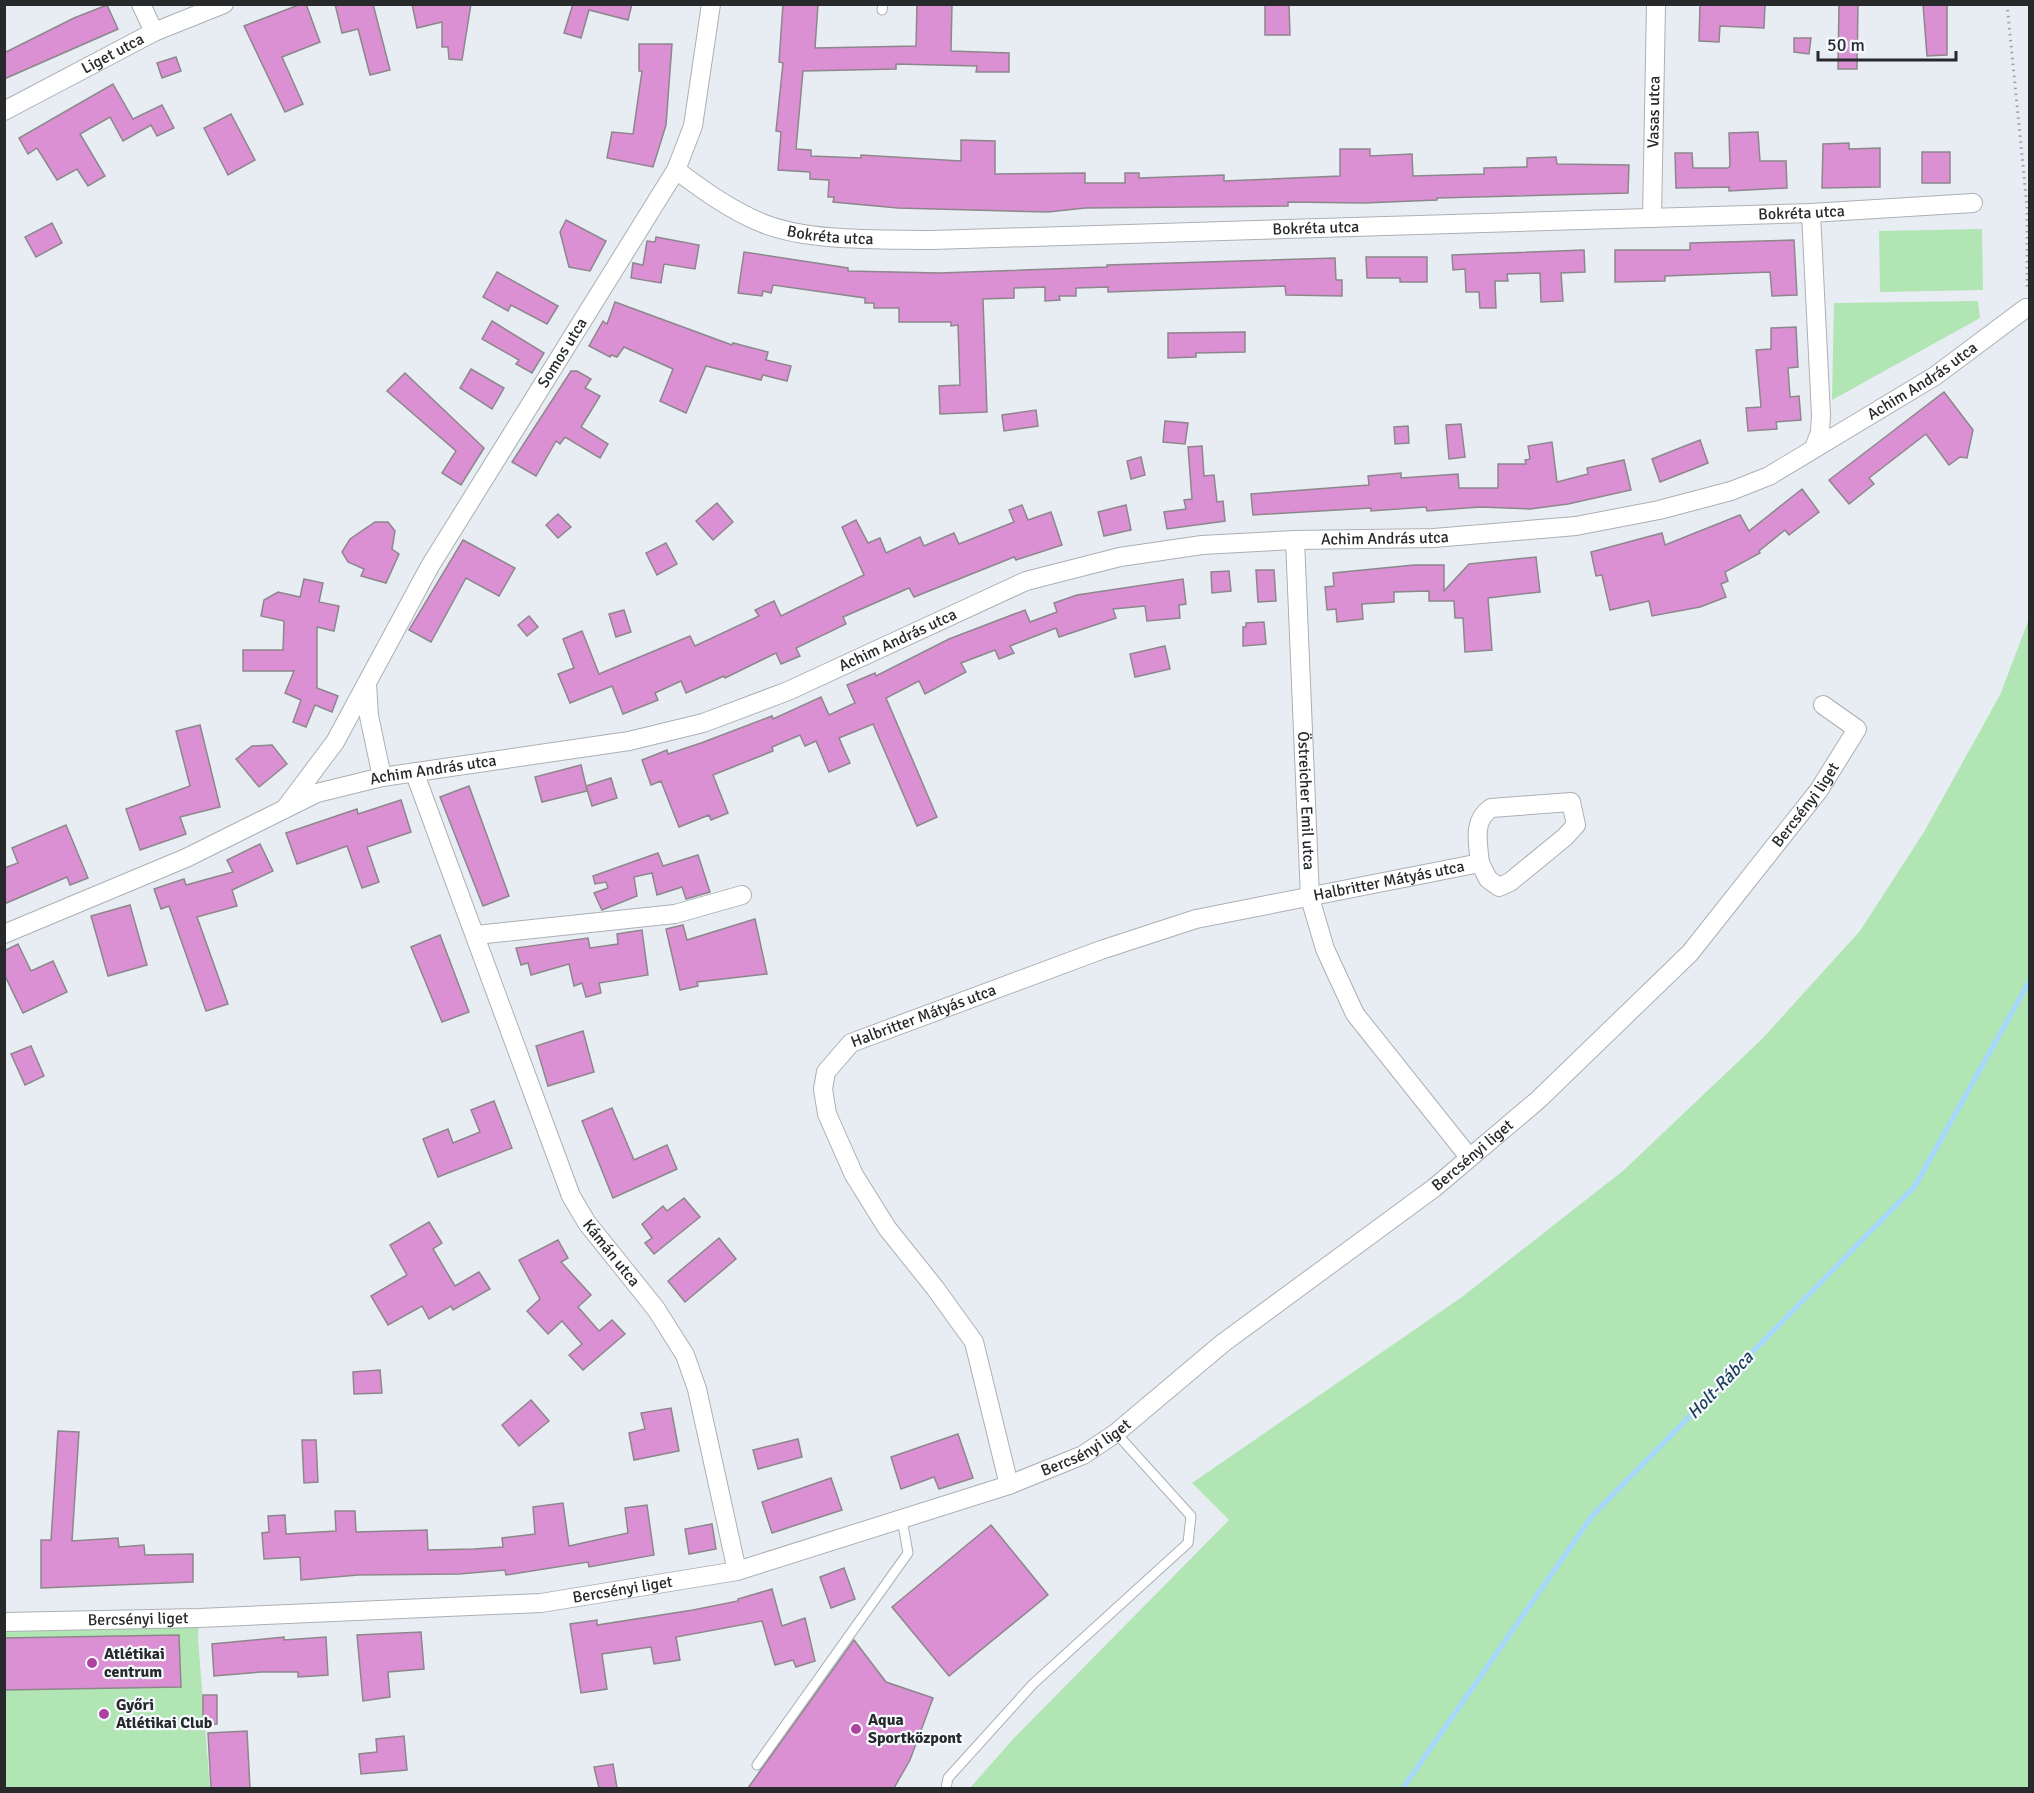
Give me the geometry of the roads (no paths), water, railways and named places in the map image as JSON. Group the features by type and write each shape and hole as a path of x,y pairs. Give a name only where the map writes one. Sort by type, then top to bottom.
{"street":[{"path":"141,4 154,32"},
{"name":"Liget utca","path":"4,111 154,32 224,4"},
{"name":"Somos utca","path":"286,807 335,742 430,566 676,170 693,126 711,4"},
{"name":"Vasas utca","path":"1652,218 1656,4"},
{"name":"Bokréta utca","path":"676,170 708,194 763,224 792,232 858,238 932,240 1811,213 1973,203"},
{"path":"1811,213 1821,415 1820,432 1814,448"},
{"name":"Achim András utca","path":"4,934 186,858 286,807 345,784 629,741 703,723 788,691 1026,582 1120,557 1202,545 1295,540 1434,538 1576,526 1659,510 1731,491 1769,476 1935,376 2026,308"},
{"name":"Östreicher Emil utca","path":"1295,540 1310,898 1325,949 1355,1014 1469,1157"},
{"path":"367,684 369,716 382,777"},
{"name":"Bercsényi liget","path":"4,1622 199,1618 540,1603 737,1571 1009,1485 1083,1455 1116,1433 1223,1343 1434,1188 1538,1100 1690,953 1819,790 1857,729 1823,705"},
{"name":"Kámán utca","path":"415,774 571,1196 587,1222 656,1309 685,1355 696,1389 737,1571"},
{"name":"Halbritter Mátyás utca","path":"1571,802 1576,825 1566,837 1510,882 1499,887 1488,879 1480,863 1477,828 1483,813 1491,807 1571,802"},
{"name":"Halbritter Mátyás utca","path":"1009,1485 974,1342 936,1288 887,1228 854,1175 827,1114 823,1089 826,1072 850,1043 1101,950 1196,919 1480,863"},
{"path":"476,935 675,914 742,895"}],"lane":[{"path":"946,1788 948,1778 1033,1684 1188,1543 1191,1516 1116,1433"},
{"path":"757,1766 909,1553 902,1518"}],"waterway":[{"name":"Holt-Rábca","path":"1403,1788 1592,1516 1915,1186 2030,980"}],"place":[{"name":"Atlétikai centrum","path":"92,1663"},
{"name":"Győri Atlétikai Club","path":"104,1714"},
{"name":"Aqua Sportközpont","path":"856,1729"}]}
